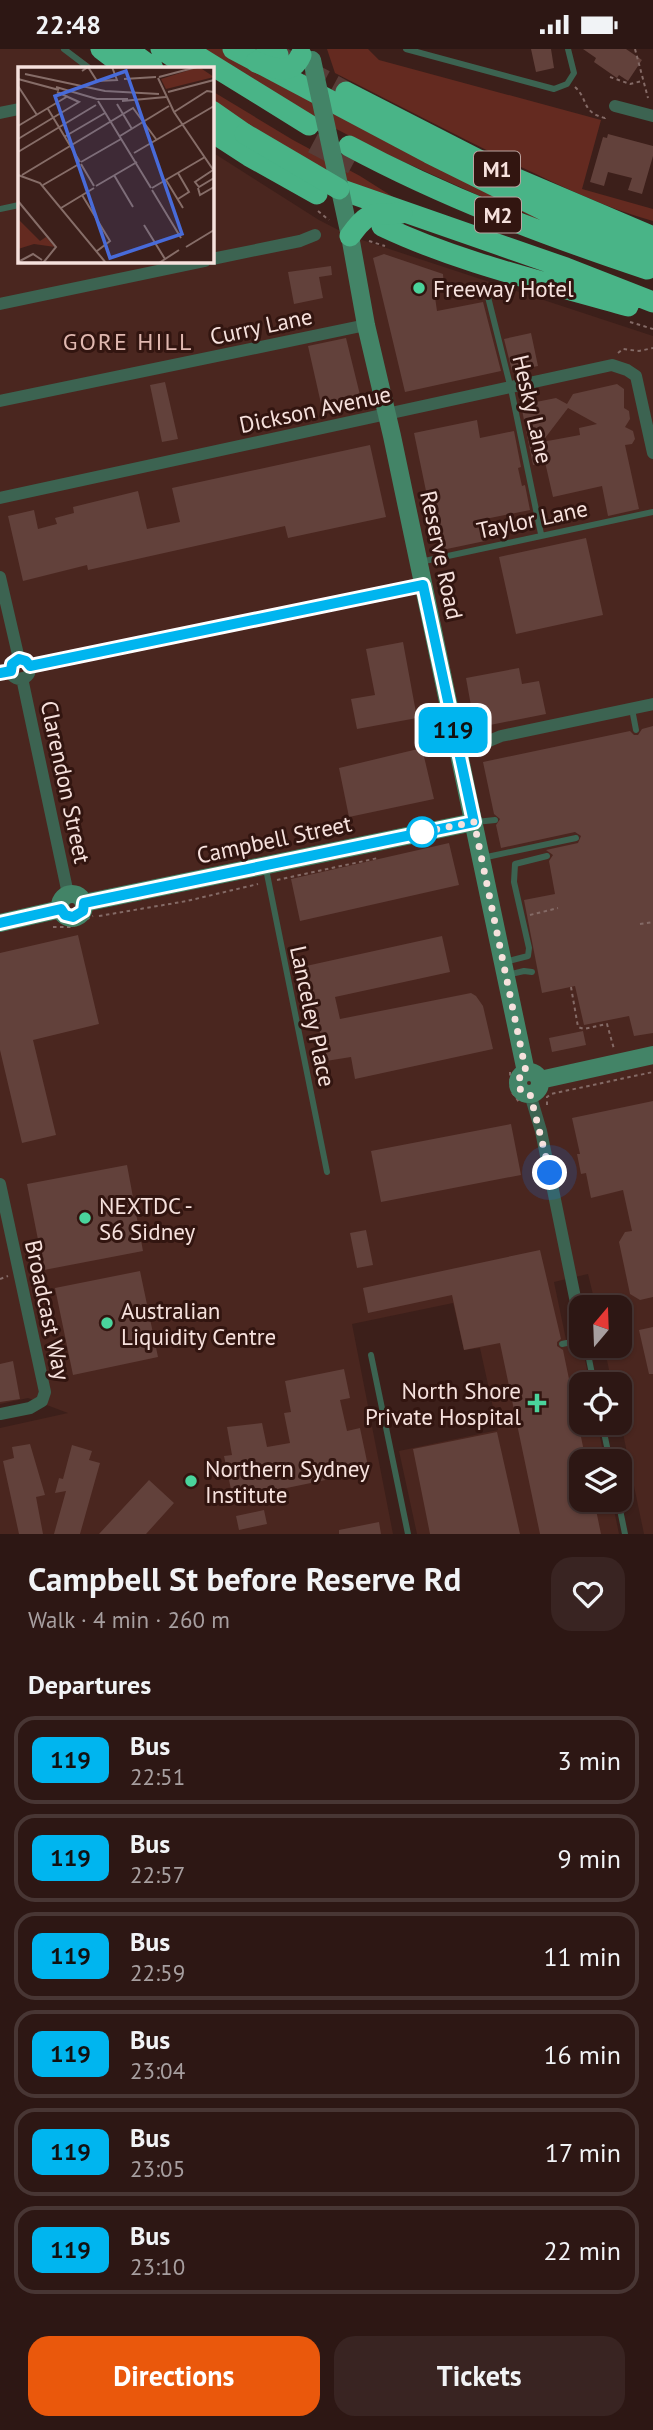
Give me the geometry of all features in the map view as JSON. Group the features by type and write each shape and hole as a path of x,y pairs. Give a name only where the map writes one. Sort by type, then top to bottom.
{"highway":[{"path":"101,49 125,67"},
{"path":"127,49 152,67"},
{"path":"162,49 189,67"},
{"path":"186,49 212,67"},
{"path":"233,49 267,55 320,96 552,214 653,257"},
{"path":"267,55 271,68 285,70 295,65 306,53"},
{"path":"214,68 311,134 214,83"},
{"name":"M1","path":"346,92 512,177 653,237"},
{"path":"214,112 339,189 436,225 566,268 653,302"},
{"path":"214,133 248,156 317,194"},
{"name":"M2","path":"653,271 566,242 351,155 498,231 653,287"},
{"path":"350,236 360,222 372,214 402,213"},
{"path":"382,226 436,249 485,265 653,314"}],"street":[{"name":"Reserve Road","path":"306,53 320,96 366,325 482,858 527,1088 574,1295"},
{"path":"615,106 653,116"},
{"path":"0,113 18,109"},
{"path":"214,259 300,241 315,235"},
{"path":"0,304 195,263"},
{"name":"Curry Lane","path":"0,401 366,325"},
{"path":"612,366 636,376 653,453"},
{"name":"Dickson Avenue","path":"0,498 612,366"},
{"path":"0,577 25,663"},
{"path":"11,674 12,664 423,585"},
{"name":"Clarendon Street","path":"11,674 71,902"},
{"path":"489,741 501,736 653,705"},
{"name":"Campbell Street","path":"0,923 71,902 267,874 474,822"},
{"path":"527,1088 653,1055"},
{"name":"Broadcast Way","path":"0,1184 44,1392 42,1401 30,1408 0,1414"}],"lane":[{"path":"64,49 88,67"},
{"path":"406,49 554,89 569,81 574,73 568,49"},
{"path":"0,209 18,205"},
{"name":"Hesky Lane","path":"487,293 511,389 541,534"},
{"name":"Taylor Lane","path":"418,562 653,512"},
{"path":"632,709 636,730"},
{"path":"474,822 495,820"},
{"path":"482,858 576,838"},
{"path":"504,969 528,957 529,949 514,881 515,864 547,856"},
{"name":"Lanceley Place","path":"267,874 327,1172"},
{"path":"504,969 532,972"},
{"path":"562,1344 569,1343"},
{"path":"371,1355 408,1534"},
{"path":"620,1512 625,1534"}],"path":[{"path":"635,49 648,98"},
{"path":"610,77 630,84 643,81"},
{"path":"569,81 580,92 586,108 595,116 605,118 615,106"},
{"path":"612,366 614,356 624,349 639,351 653,348"},
{"path":"46,928 71,927 93,916 187,901 267,874 383,857"},
{"path":"522,917 558,908"},
{"path":"640,924 653,922"},
{"path":"571,987 578,1027 584,1029 607,1024 614,1049"},
{"path":"527,1088 547,1108 547,1097 551,1094 653,1072"},
{"path":"0,1279 4,1277"}],"shaded area":[{"path":"0,49 68,49 94,67 18,67 18,263 214,263 214,153 319,220 350,236 653,336 653,1534 644,1534 632,1476 632,1449 626,1449 623,1435 632,1435 632,1372 609,1372 607,1358 632,1358 632,1295 593,1295 588,1274 554,1282 569,1358 585,1358 587,1372 569,1372 569,1435 600,1435 602,1449 569,1449 569,1512 614,1512 619,1534 417,1534 399,1451 498,1430 480,1348 464,1350 453,1303 352,1324 393,1534 0,1534 0,1428 68,1413 28,1398 0,1404"},
{"path":"199,49 222,49 288,86 549,219 546,225 504,202 480,196 375,149 284,102"},
{"path":"327,49 368,49 379,60 601,120 582,189 653,209 653,221 552,182 335,73"},
{"path":"214,92 398,200 373,198 214,104"}],"building":[{"path":"531,49 551,49 554,68 536,72"},
{"path":"583,49 626,49 642,60 628,81 619,75 617,78 594,62 596,58"},
{"path":"608,134 653,146 653,156 642,194 628,190 632,178 608,172 604,186 590,182 603,137 607,138"},
{"path":"384,254 443,274 444,287 434,290 437,311 483,302 501,371 405,392 373,258"},
{"path":"331,266 332,275 319,277 323,298 294,304 288,272"},
{"path":"531,333 538,366 512,371 504,339"},
{"path":"346,338 361,399 322,408 308,346"},
{"path":"165,382 178,439 162,442 150,385"},
{"path":"617,384 624,389 624,408 629,411 630,419 625,427 633,431 635,439 632,444 625,445 639,509 608,516 602,486 553,497 545,462 533,465 521,405 556,398 567,404 573,394","holes":["568,408 597,424 579,428 580,435 542,442"]},
{"path":"477,420 480,438 514,431 521,467 518,468 530,510 480,520 485,541 442,550 414,433"},
{"path":"370,445 386,517 288,538 285,526 88,570 87,565 23,581 8,516 34,510 38,529 57,524 55,518 74,513 73,507 138,491 147,529 180,522 172,488"},
{"path":"586,538 603,615 516,634 499,557"},
{"path":"403,642 417,718 357,729 351,699 375,695 366,649"},
{"path":"519,668 522,684 539,681 546,714 475,728 466,678"},
{"path":"653,726 653,1033 634,1036 629,1016 584,1025 575,986 542,993 524,900 555,894 549,861 553,855 546,850 578,843 581,836 575,832 501,848 496,825 500,819 494,814 483,762 630,731 638,735 642,729"},
{"path":"422,748 434,799 349,817 339,768"},
{"path":"449,843 459,885 300,921 291,879"},
{"path":"78,935 99,1024 33,1040 56,1135 22,1143 0,1050 0,953"},
{"path":"442,936 450,972 335,997 340,1019 471,993 483,1006 493,1049 355,1079 351,1057 326,1061 306,966"},
{"path":"583,1031 586,1045 552,1052 549,1038"},
{"path":"653,1101 653,1297 640,1300 630,1294 619,1242 625,1232 632,1231 623,1190 591,1198 586,1173 581,1174 577,1154 580,1154 572,1118"},
{"path":"511,1124 521,1175 381,1202 371,1151"},
{"name":"NEXTDC - S6 Sidney","path":"127,1165 143,1251 44,1270 27,1184"},
{"path":"366,1230 373,1265 357,1268 350,1233"},
{"path":"540,1250 561,1339 557,1346 563,1350 569,1379 569,1435 581,1435 584,1449 569,1449 569,1512 596,1512 601,1534 540,1534 500,1343 464,1350 452,1295 368,1313 363,1288"},
{"name":"Australian Liquidity Centre","path":"140,1271 158,1357 73,1375 55,1288"},
{"path":"653,1327 653,1374 649,1374 639,1330"},
{"path":"13,1361 20,1399 0,1402 0,1364"},
{"path":"344,1369 350,1398 340,1400 347,1431 360,1428 369,1471 233,1499 224,1456 232,1455 227,1427 262,1423 267,1447 290,1443 284,1413 291,1412 285,1381"},
{"path":"497,1432 520,1534 430,1534 413,1449"},
{"path":"30,1444 45,1495 36,1497 43,1534 19,1534 3,1461 14,1458 12,1447"},
{"path":"72,1445 92,1451 89,1460 100,1463 80,1534 54,1534 66,1491 55,1493 59,1478 63,1479"},
{"path":"149,1480 174,1503 146,1534 99,1534"},
{"path":"264,1510 267,1524 239,1530 236,1516"},
{"path":"379,1522 381,1534 339,1534 339,1530"}],"tunnel":[{"path":"279,56 346,92"},
{"path":"313,143 353,164"}],"bus line":[{"name":"119","path":"0,673 11,671 12,664 19,659 23,659 30,666 423,585 474,822 84,903 83,911 73,917 65,915 61,909 0,923"}],"place":[{"name":"Freeway Hotel","path":"419,288"},
{"name":"NEXTDC - S6 Sidney","path":"85,1218"},
{"name":"Australian Liquidity Centre","path":"107,1323"},
{"name":"North Shore Private Hospital","path":"537,1403"},
{"name":"Northern Sydney Institute","path":"191,1481"}],"district":[{"name":"GORE HILL","path":"128,341"}],"route":[{"path":"422,832 417,833 474,822 526,1072 518,1079 518,1087 530,1094 550,1173"}]}
